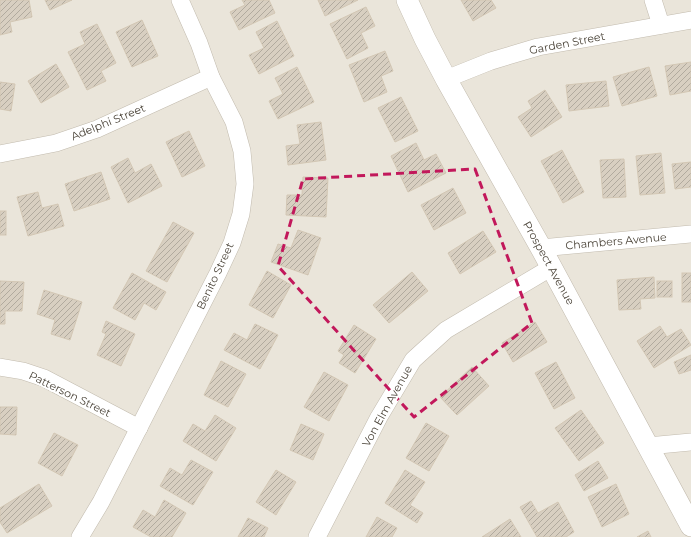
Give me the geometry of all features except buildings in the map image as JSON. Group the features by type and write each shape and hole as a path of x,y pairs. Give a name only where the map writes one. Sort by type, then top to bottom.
{"street":[{"name":"Benito Street","path":"80,537 101,502 218,273 232,243 241,214 245,184 242,151 234,122 211,77 199,43 180,0"},
{"name":"Prospect Avenue","path":"407,0 424,39 552,267 691,526"},
{"path":"653,0 661,25"},
{"name":"Garden Street","path":"446,79 491,61 538,47 691,20"},
{"name":"Adelphi Street","path":"0,154 56,143 97,129 211,77"},
{"name":"Chambers Avenue","path":"541,248 691,234"},
{"name":"Von Elm Avenue","path":"317,537 379,417 413,360 446,330 552,267"},
{"name":"Patterson Street","path":"0,367 23,371 44,378 139,428"},
{"path":"648,446 691,442"}],"highlighted area":[{"path":"475,169 532,323 414,417 278,266 303,179"}],"shaded area":[{"path":"0,0 691,0 691,537 0,537"}]}
